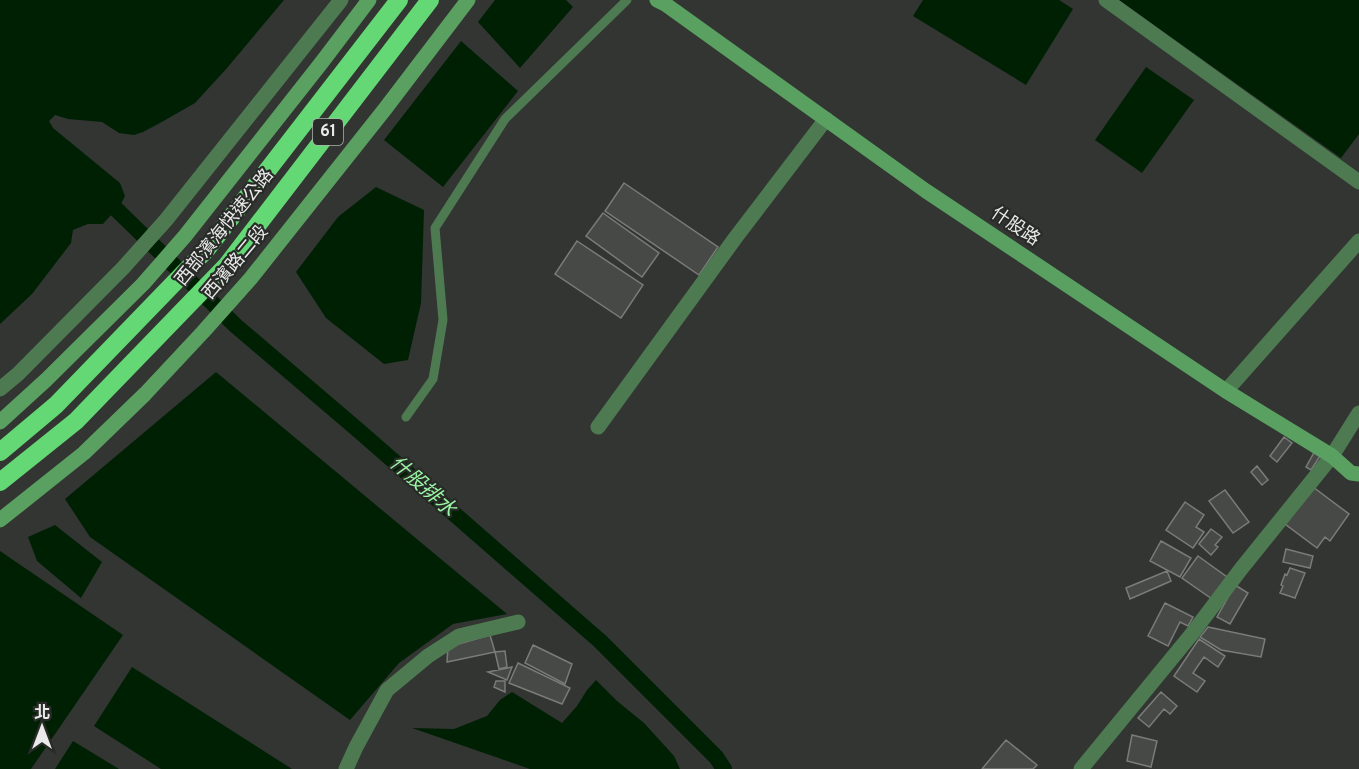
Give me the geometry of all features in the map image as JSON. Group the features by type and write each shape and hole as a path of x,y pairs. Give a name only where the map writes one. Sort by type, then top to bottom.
{"highway":[{"name":"西部濱海快速公路","path":"0,452 56,405 206,250 399,0"},
{"name":"西部濱海快速公路","path":"0,482 76,421 227,265 430,0"}],"street":[{"path":"0,389 18,374 123,268 166,220 341,0"},
{"path":"0,422 143,284 184,236 369,0"},
{"name":"西濱路二段","path":"0,520 84,453 145,394 203,332 251,278 468,0"},
{"path":"1106,0 1359,182"},
{"name":"什股路","path":"663,1 926,191 1226,391 1332,456 1352,473 1359,474"},
{"path":"598,428 736,237 826,119"},
{"path":"1226,391 1359,241"},
{"path":"1081,769 1191,635 1332,456 1359,413"},
{"path":"346,769 387,690 428,656 459,636 518,622"}],"lane":[{"path":"406,417 433,379 443,320 435,228 506,119 627,0"}],"shaded area":[{"path":"0,0 284,0 195,103 143,132 134,135 119,133 102,122 68,119 55,115 49,121 53,128 120,183 125,196 103,224 88,224 73,230 71,243 32,294 0,324"},
{"path":"495,0 566,0 573,7 520,68 478,22"},
{"path":"923,0 1059,0 1073,9 1026,85 913,16"},
{"path":"1119,0 1359,0 1359,134 1341,158"},
{"path":"461,41 518,91 443,187 384,140"},
{"path":"1146,67 1194,100 1142,173 1095,140"},
{"path":"376,187 424,210 421,303 408,360 384,364 326,318 296,272 338,217"},
{"path":"216,372 507,614 453,624 399,663 350,720 90,537 65,499"},
{"path":"55,525 102,562 81,598 37,561 28,537"},
{"path":"0,551 123,635 31,769 0,769"},
{"path":"132,667 292,769 161,769 94,726"},
{"path":"596,680 644,723 674,756 680,769 530,769 412,728 454,729 487,716 500,700 512,692 562,723"},
{"path":"73,741 119,769 55,769"}],"building":[{"path":"624,183 718,247 699,275 605,211"},
{"path":"603,213 659,253 642,277 586,236"},
{"path":"577,241 643,285 621,318 555,274"},
{"path":"1284,437 1292,443 1277,462 1270,456"},
{"path":"1316,449 1322,453 1311,470 1306,467"},
{"path":"1257,466 1268,480 1262,485 1251,472"},
{"path":"1313,487 1349,514 1330,541 1325,537 1317,548 1285,524"},
{"path":"1225,490 1249,522 1233,533 1209,501"},
{"path":"1185,502 1204,515 1196,527 1204,532 1193,548 1166,530"},
{"path":"1211,529 1222,537 1215,545 1218,547 1211,555 1199,544"},
{"path":"1161,541 1191,558 1180,577 1150,561"},
{"path":"1286,549 1313,556 1310,568 1283,562"},
{"path":"1198,556 1227,577 1212,599 1182,578"},
{"path":"1290,568 1305,573 1295,598 1280,593 1285,574 1287,575"},
{"path":"1167,571 1171,581 1130,599 1126,588"},
{"path":"1235,585 1248,593 1230,624 1217,617"},
{"path":"1165,603 1193,617 1188,626 1180,622 1168,646 1148,636"},
{"path":"1208,627 1265,639 1261,657 1221,650 1200,637"},
{"path":"490,635 495,652 447,662 448,647"},
{"path":"1199,639 1225,656 1218,667 1204,657 1193,673 1205,681 1197,692 1174,676"},
{"path":"533,645 572,664 565,684 525,663"},
{"path":"505,651 507,667 499,669 495,652"},
{"path":"518,663 570,688 562,704 509,683"},
{"path":"512,667 507,680 488,672"},
{"path":"496,681 505,681 505,692 494,687"},
{"path":"1161,692 1177,706 1170,714 1164,709 1149,727 1138,718"},
{"path":"1132,735 1157,741 1151,767 1127,761"},
{"path":"1006,740 1037,765 1033,769 982,769"}],"waterway":[{"name":"什股排水","path":"116,209 236,326 600,641 716,757 724,769"}]}
